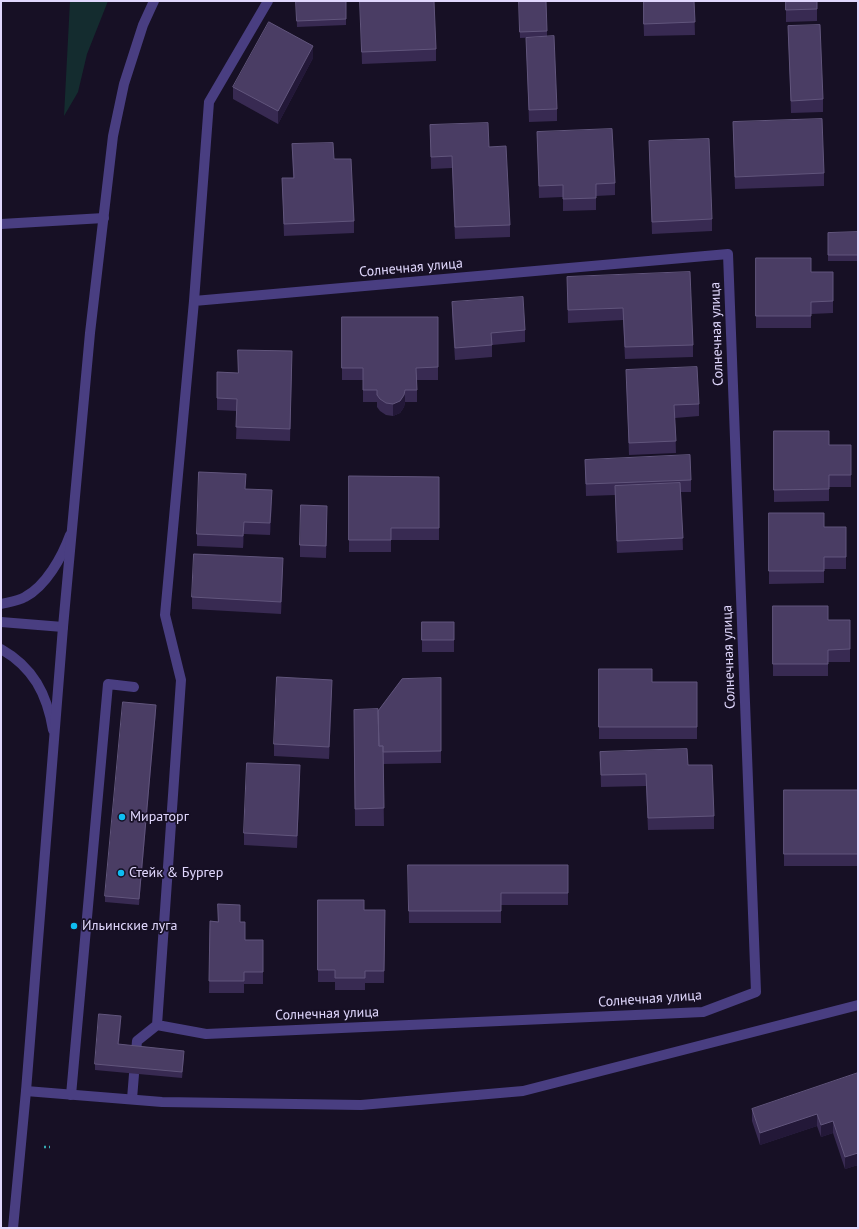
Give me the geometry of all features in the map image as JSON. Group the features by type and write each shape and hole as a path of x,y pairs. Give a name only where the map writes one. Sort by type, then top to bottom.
{"street":[{"path":"13,1228 26,1091 63,627 90,334 113,136 124,84 144,25 154,1"},
{"path":"136,1052 137,1041 157,1024 181,680 165,615 194,301 209,102 268,1"},
{"path":"1,224 104,218"},
{"name":"Солнечная улица","path":"157,1024 206,1034 703,1012 756,992 728,254 194,301"},
{"path":"1,604 25,597 39,587 52,570 65,548 72,528"},
{"path":"1,622 63,627"},
{"path":"1,649 25,667 35,681 46,700 54,736"},
{"path":"71,1094 108,684 134,687"},
{"path":"26,1091 162,1102 361,1105 523,1091 858,1006"},
{"path":"132,1099 134,1074"}],"path":[{"path":"44,1147 50,1147"}],"green space":[{"path":"70,1 108,1 87,54 78,92 64,116"}],"building":[{"path":"296,1 346,1 346,19 297,21"},
{"path":"360,1 434,1 436,49 362,52"},
{"path":"519,1 546,1 547,31 520,32"},
{"path":"644,1 694,1 695,22 644,24"},
{"path":"786,1 817,1 817,9 786,10"},
{"path":"269,22 313,46 278,111 233,87"},
{"path":"820,25 823,99 791,101 788,26"},
{"path":"554,36 557,109 529,110 526,38"},
{"path":"822,119 824,173 735,177 733,122"},
{"path":"488,123 489,147 506,146 510,225 455,227 452,156 431,157 430,125"},
{"path":"612,129 615,183 596,184 596,198 563,199 563,185 539,186 537,132"},
{"path":"709,139 712,219 652,222 649,141"},
{"path":"333,143 334,159 351,159 354,221 284,224 282,178 294,178 292,144"},
{"path":"858,232 858,255 828,255 828,233"},
{"path":"756,258 811,258 811,272 833,272 833,301 811,302 811,316 756,316"},
{"path":"690,272 693,345 625,347 623,308 568,310 567,277"},
{"path":"523,297 525,330 491,333 492,345 455,348 452,302"},
{"path":"342,317 438,317 438,367 416,368 417,390 405,390 400,401 393,404 386,403 377,395 377,390 363,390 363,368 342,368"},
{"path":"238,350 292,351 290,429 236,427 237,399 217,398 217,372 238,373"},
{"path":"697,367 699,404 674,405 676,441 629,443 626,370"},
{"path":"774,431 829,431 829,445 851,445 851,475 829,475 829,489 774,490"},
{"path":"690,455 691,480 586,484 585,460"},
{"path":"199,472 246,474 245,489 272,490 270,523 244,522 243,536 197,534"},
{"path":"349,476 439,477 439,528 391,528 391,540 349,540"},
{"path":"680,483 683,538 617,541 615,486"},
{"path":"301,505 327,506 326,546 300,545"},
{"path":"769,513 824,513 824,527 846,527 846,557 824,557 824,571 769,571"},
{"path":"194,554 283,558 281,602 192,597"},
{"path":"773,606 828,606 828,620 850,620 850,649 828,650 828,664 773,664"},
{"path":"422,622 454,622 454,640 422,640"},
{"path":"599,669 652,669 652,682 697,682 697,727 599,727"},
{"path":"277,677 332,680 329,747 274,744"},
{"path":"441,678 441,751 383,752 383,746 379,746 378,711 402,679"},
{"path":"123,702 156,705 139,899 105,896"},
{"path":"378,709 379,746 383,746 384,808 355,809 354,710"},
{"path":"687,749 688,765 712,765 714,816 648,818 646,774 601,775 600,752"},
{"path":"247,763 300,765 297,836 244,833"},
{"path":"784,790 858,790 858,854 784,854"},
{"path":"408,865 568,865 568,893 501,893 501,911 409,911"},
{"path":"318,900 364,900 364,910 385,910 384,971 365,971 365,978 335,978 335,970 318,970"},
{"path":"218,904 240,905 240,922 245,922 245,940 263,940 263,972 244,972 244,981 209,981 210,921 218,922"},
{"path":"99,1014 121,1016 118,1044 184,1051 182,1072 95,1064"},
{"path":"858,1073 858,1153 845,1157 833,1121 821,1125 817,1114 760,1133 752,1109"}],"place":[{"name":"Мираторг","path":"122,817"},
{"name":"Стейк & Бургер","path":"121,873"},
{"name":"Ильинские луга","path":"74,926"}]}
